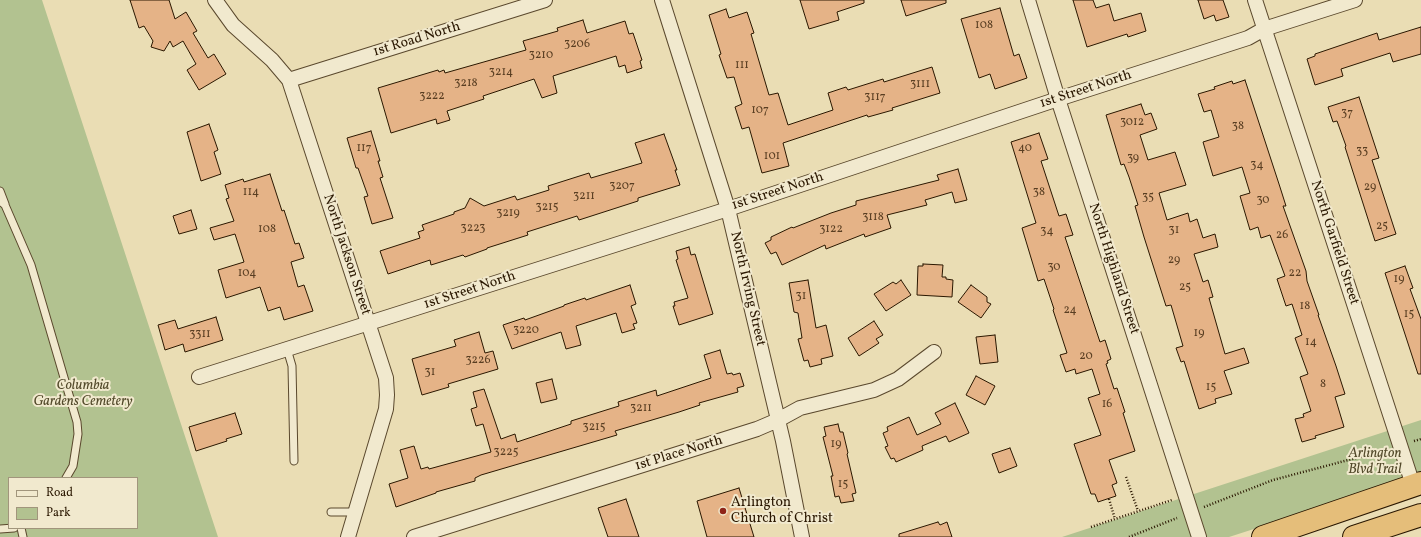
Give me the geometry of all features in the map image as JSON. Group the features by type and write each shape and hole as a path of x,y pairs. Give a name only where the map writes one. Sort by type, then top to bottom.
{"highway":[{"path":"1263,537 1417,484"},
{"path":"1354,537 1421,515"}],"street":[{"name":"North Jackson Street","path":"215,0 233,25 272,60 289,80 386,378 386,408 348,537"},
{"name":"1st Road North","path":"289,80 545,0"},
{"name":"North Irving Street","path":"662,0 728,209 778,420 802,537"},
{"name":"North Highland Street","path":"1028,0 1058,99 1199,537"},
{"name":"North Garfield Street","path":"1255,0 1417,484"},
{"name":"1st Street North","path":"199,377 728,209 1058,99 1248,38 1264,29 1354,0"},
{"name":"1st Place North","path":"414,537 751,431 778,420 800,408 874,390 898,379 934,352"}],"lane":[{"path":"0,192 2,203 31,265 77,422 78,434 73,466 67,477"},
{"path":"287,349 292,366 294,461"},
{"path":"331,512 355,512"}],"path":[{"path":"1208,505 1273,480 1345,462 1392,448"},
{"path":"1126,477 1138,511"},
{"path":"1109,499 1115,519"},
{"path":"1091,526 1176,499"},
{"path":"1129,537 1175,518"}],"green space":[{"name":"Columbia Gardens Cemetery","path":"0,0 42,0 218,537 0,537"},
{"name":"Arlington Blvd Trail","path":"1421,420 1421,473 1384,487 1229,537 1062,537"}],"building":[{"path":"130,0 169,0 175,19 186,12 197,31 193,33 208,58 214,54 226,74 199,90 187,70 196,64 183,41 173,47 170,41 164,51 151,47 153,41 144,26 139,28"},
{"path":"800,0 864,0 864,3 837,12 839,20 809,29"},
{"path":"901,0 946,0 946,3 906,16"},
{"path":"1073,0 1093,0 1096,8 1109,4 1114,21 1141,13 1146,31 1128,37 1127,34 1087,47"},
{"path":"1198,0 1223,0 1229,17 1216,21 1214,15 1204,19"},
{"path":"1000,8 1014,56 1019,54 1027,78 995,89 990,74 979,78 961,19"},
{"path":"726,9 729,18 747,12 754,33 751,34 769,95 778,93 788,125 833,110 828,93 846,87 848,90 883,79 884,82 932,67 940,93 892,108 893,110 868,117 867,115 783,143 789,166 762,173 749,127 742,129 735,107 742,104 734,77 727,78 719,55 721,54 709,15"},
{"path":"583,20 587,33 625,21 629,34 633,33 642,60 640,61 642,68 627,73 625,65 619,67 616,56 553,76 557,93 542,98 534,79 483,96 484,99 447,111 450,120 437,124 436,119 391,133 378,88 438,70 439,72 444,70 445,73 526,50 523,41 558,31 557,28"},
{"path":"1421,27 1421,54 1393,62 1390,53 1341,69 1343,76 1315,85 1307,59 1315,56 1315,54 1377,33 1379,40"},
{"path":"1245,80 1286,206 1283,206 1306,271 1307,281 1345,394 1335,397 1344,427 1315,436 1316,438 1302,442 1295,419 1304,417 1303,414 1311,411 1300,377 1308,374 1295,338 1302,335 1292,304 1286,306 1277,279 1285,276 1270,235 1261,238 1258,227 1250,230 1240,196 1250,193 1242,167 1213,176 1203,142 1219,137 1211,110 1204,112 1198,94 1215,89 1214,87 1232,81 1233,84"},
{"path":"1359,97 1379,158 1372,160 1396,234 1375,241 1345,147 1346,146 1337,121 1333,122 1328,107"},
{"path":"1141,104 1145,115 1151,113 1157,129 1140,135 1148,160 1175,152 1186,185 1159,193 1167,220 1188,213 1190,222 1197,219 1203,238 1215,234 1218,247 1194,254 1203,282 1208,280 1213,297 1209,298 1225,354 1244,348 1249,363 1224,371 1232,394 1215,399 1216,403 1199,409 1184,361 1181,362 1176,348 1183,346 1171,305 1166,306 1135,206 1138,205 1124,164 1121,165 1106,115"},
{"path":"209,124 218,150 214,152 221,174 201,181 187,132"},
{"path":"371,131 380,161 378,161 383,177 380,178 393,218 372,224 364,197 368,196 358,168 356,168 347,138"},
{"path":"1039,133 1048,159 1041,161 1059,216 1066,214 1073,235 1065,237 1100,342 1105,340 1111,359 1107,361 1108,363 1106,364 1114,389 1117,388 1125,412 1123,413 1135,451 1109,460 1117,483 1112,485 1116,496 1098,502 1095,494 1091,494 1074,444 1101,435 1088,398 1100,394 1092,369 1076,374 1075,369 1066,372 1060,355 1067,353 1053,310 1054,309 1044,279 1038,281 1022,228 1036,223 1011,142"},
{"path":"664,134 677,170 675,170 680,185 638,198 638,201 579,220 577,216 527,232 528,235 487,248 465,257 463,255 431,265 430,260 388,274 380,251 420,238 418,232 424,230 422,225 454,214 454,212 465,208 470,198 484,206 515,196 517,200 549,190 548,186 589,173 591,178 642,163 635,143"},
{"path":"958,169 967,200 955,203 952,192 925,200 927,205 887,215 891,228 865,237 864,234 826,249 825,245 782,265 776,252 771,254 765,243 771,240 771,237 792,227 793,228 856,205 856,201 939,180 937,175"},
{"path":"270,174 295,244 299,243 304,258 291,262 298,287 304,285 313,311 284,320 280,307 268,311 260,287 226,298 218,270 244,262 235,234 214,240 210,228 234,221 226,199 229,198 225,185 243,179 244,182"},
{"path":"191,210 197,229 179,234 173,216"},
{"path":"689,247 691,255 695,254 713,314 679,325 673,306 675,306 674,302 688,298 676,260 678,259 676,251"},
{"path":"923,264 943,265 942,277 953,280 952,297 917,295 918,266 923,266"},
{"path":"1405,266 1413,288 1410,289 1421,319 1421,374 1418,374 1385,273"},
{"path":"808,280 816,328 826,325 833,356 821,359 822,364 810,367 808,360 804,361 798,339 802,338 798,313 794,312 789,283"},
{"path":"901,280 911,295 886,311 874,294 893,282 896,284"},
{"path":"630,285 636,304 631,306 637,323 633,324 635,329 622,333 616,313 576,326 581,345 566,349 561,332 512,349 503,325 524,318 525,320 585,298 586,300"},
{"path":"971,285 987,297 987,302 991,304 981,318 958,302"},
{"path":"216,317 223,340 185,352 183,344 165,350 158,325 175,320 178,329"},
{"path":"874,321 883,335 876,339 879,343 859,356 848,338"},
{"path":"479,332 485,353 493,351 498,369 448,384 449,387 422,395 412,359 456,346 454,340"},
{"path":"995,335 998,362 980,364 976,337"},
{"path":"720,350 727,374 732,373 733,375 740,373 744,386 737,388 738,392 699,403 700,405 615,431 617,435 481,475 475,478 475,481 436,492 396,507 389,484 408,478 400,450 414,446 421,469 428,467 429,469 491,452 483,424 476,426 471,409 477,407 473,392 484,389 501,439 515,434 517,442 571,424 571,421 619,406 618,402 656,390 657,396 711,378 704,355"},
{"path":"976,376 995,386 985,405 966,395"},
{"path":"552,379 557,399 541,403 536,383"},
{"path":"955,403 969,433 949,442 946,436 922,446 923,450 896,462 894,458 891,459 885,447 888,446 883,433 888,431 887,427 909,417 917,435 941,424 935,413"},
{"path":"235,413 242,434 226,439 227,441 196,451 189,427"},
{"path":"838,424 840,432 843,432 856,493 852,494 854,501 841,503 839,496 835,497 831,476 833,476 823,437 826,436 824,427"},
{"path":"1010,448 1017,466 999,473 992,454"},
{"name":"Arlington Church of Christ","path":"739,488 754,537 707,537 697,501"},
{"path":"626,499 639,537 608,537 598,508"},
{"path":"938,522 940,525 947,522 952,537 899,537 899,534"}],"place":[{"name":"Arlington Church of Christ","path":"723,511"}]}
